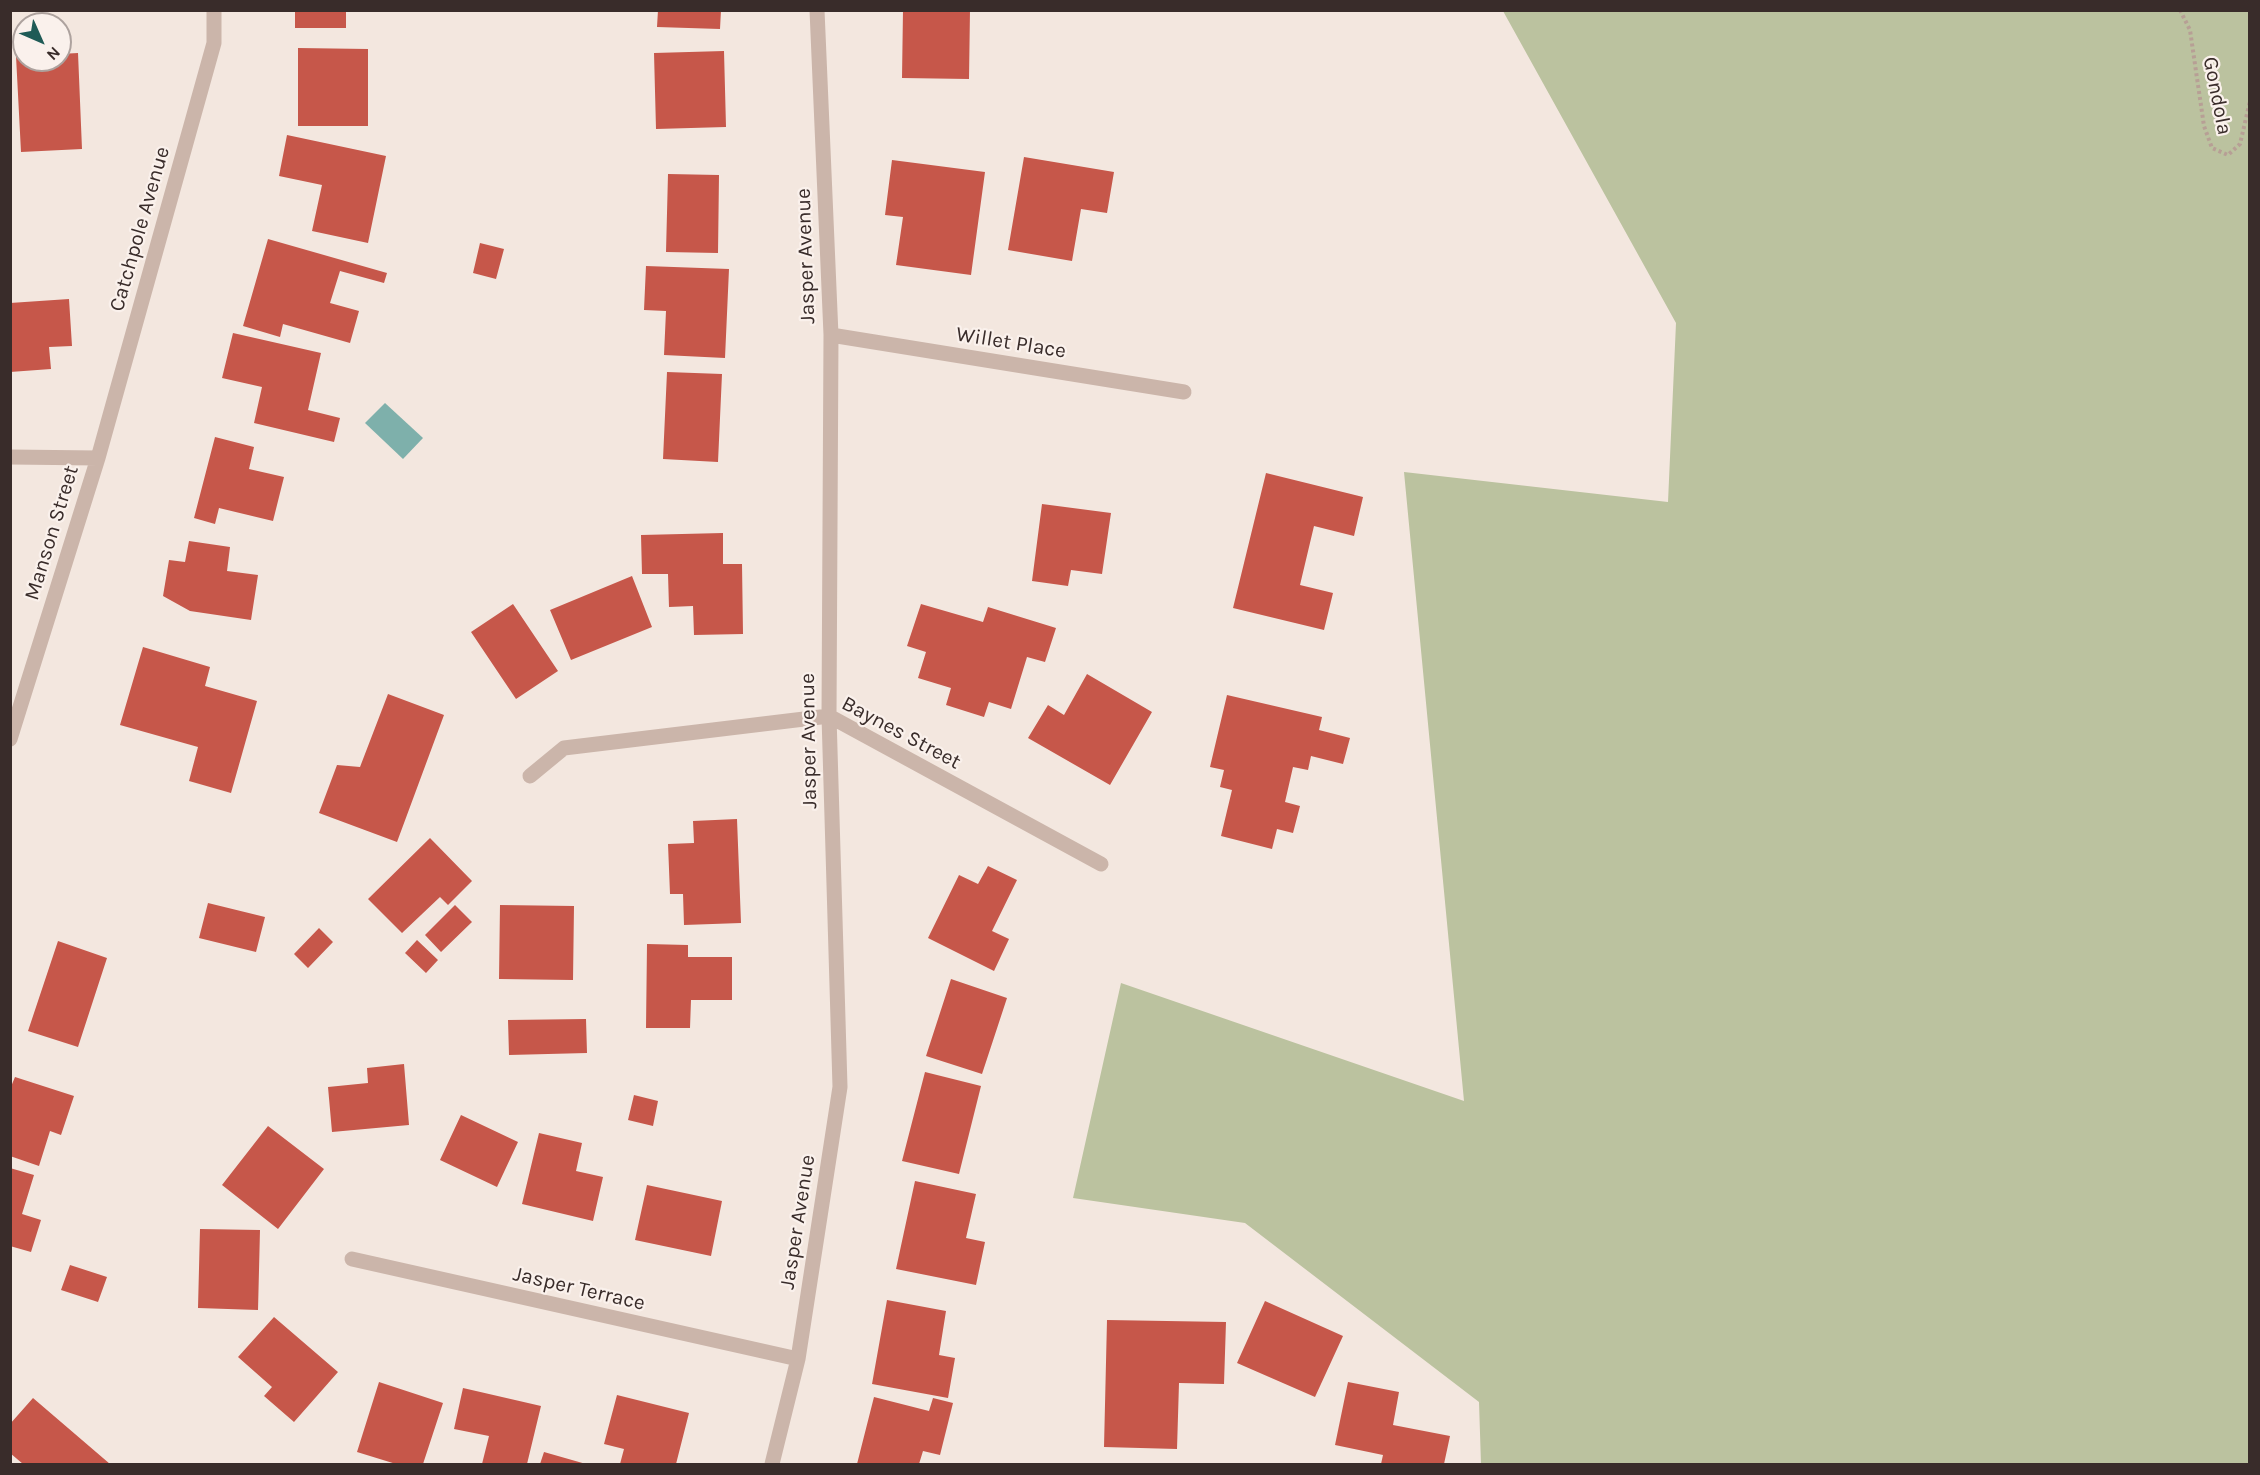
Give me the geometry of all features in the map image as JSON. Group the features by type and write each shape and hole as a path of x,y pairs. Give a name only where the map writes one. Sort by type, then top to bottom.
{"street":[{"name":"Catchpole Avenue","path":"98,458 214,43 214,10"},
{"name":"Jasper Avenue","path":"772,1464 798,1359 840,1087 829,717 831,335 817,10"},
{"name":"Willet Place","path":"831,335 1184,392"},
{"name":"Manson Street","path":"10,457 98,458 10,739"},
{"name":"Baynes Street","path":"530,776 564,748 829,717 1101,864"},
{"name":"Jasper Terrace","path":"352,1259 798,1359"}],"path":[{"name":"Gondola","path":"2180,10 2190,30 2204,126 2212,148 2228,155 2240,144 2250,101"}],"green space":[{"path":"1503,11 2249,11 2249,1464 1481,1464 1479,1402 1245,1223 1073,1198 1121,983 1464,1101 1404,472 1668,502 1676,323"}],"water":[{"path":"385,403 423,438 403,459 365,423"}],"building":[{"path":"295,10 346,10 346,28 295,28"},
{"path":"658,10 721,10 720,29 657,27"},
{"path":"903,10 970,10 969,79 902,78"},
{"path":"298,48 368,49 368,126 298,126"},
{"path":"724,51 726,127 656,129 654,53"},
{"path":"72,53 78,53 82,149 21,152 17,72 72,72"},
{"path":"287,135 386,156 368,243 312,231 322,185 279,176"},
{"path":"1024,157 1114,172 1107,213 1081,209 1072,261 1008,250"},
{"path":"892,160 985,172 971,275 896,265 903,217 885,215"},
{"path":"668,174 719,175 718,253 666,252"},
{"path":"268,239 387,273 384,283 340,271 330,303 359,311 350,343 283,324 280,337 243,326"},
{"path":"480,243 504,249 496,279 473,273"},
{"path":"646,266 729,269 725,358 664,355 666,311 644,310"},
{"path":"69,299 72,346 49,347 51,369 10,372 10,303"},
{"path":"233,333 321,353 308,410 340,418 334,442 254,423 262,387 222,378"},
{"path":"667,372 722,374 718,462 663,459"},
{"path":"215,437 254,447 249,469 284,477 273,521 219,508 215,524 194,518"},
{"path":"1266,473 1363,497 1354,536 1314,526 1300,585 1333,593 1324,630 1233,608"},
{"path":"1042,504 1111,513 1102,574 1071,570 1068,586 1032,581"},
{"path":"723,533 723,564 742,564 743,634 694,635 693,606 669,607 668,574 642,574 641,535"},
{"path":"189,541 230,547 227,571 258,575 251,620 190,611 163,596 169,560 185,562"},
{"path":"632,576 652,627 571,660 550,610"},
{"path":"513,604 558,671 516,699 471,632"},
{"path":"921,604 983,622 988,607 1056,628 1045,662 1027,657 1011,709 989,702 984,717 946,705 951,688 918,678 926,652 907,646"},
{"path":"143,647 210,667 205,686 257,701 231,793 189,781 198,747 120,725"},
{"path":"1087,674 1152,712 1110,785 1028,738 1048,705 1064,715"},
{"path":"388,694 444,715 397,842 319,813 337,765 360,767"},
{"path":"1227,695 1322,717 1319,730 1350,738 1343,764 1311,756 1308,770 1293,767 1285,802 1300,806 1293,833 1277,829 1272,849 1221,836 1232,790 1220,787 1224,770 1210,767"},
{"path":"737,819 741,923 684,925 683,894 670,894 668,844 694,843 693,821"},
{"path":"430,838 472,881 448,905 440,897 402,933 368,899"},
{"path":"988,866 1017,880 992,931 1009,939 994,971 928,938 959,875 978,884"},
{"path":"208,903 265,917 256,952 199,938"},
{"path":"455,905 472,922 441,952 425,935"},
{"path":"500,905 574,906 573,980 499,979"},
{"path":"319,928 333,942 308,968 294,954"},
{"path":"417,940 438,960 426,973 405,953"},
{"path":"58,941 107,958 78,1047 28,1031"},
{"path":"647,944 688,945 688,957 732,957 732,1000 691,1000 690,1028 646,1028"},
{"path":"951,979 1007,998 982,1074 926,1056"},
{"path":"586,1019 587,1053 509,1055 508,1020"},
{"path":"404,1064 409,1125 332,1132 328,1087 368,1083 367,1068"},
{"path":"925,1072 981,1086 959,1174 902,1161"},
{"path":"15,1077 74,1096 61,1135 50,1131 39,1166 10,1156 10,1089"},
{"path":"634,1095 658,1101 653,1126 628,1120"},
{"path":"461,1115 518,1142 497,1187 440,1160"},
{"path":"268,1126 324,1169 278,1229 222,1185"},
{"path":"539,1133 582,1143 576,1171 603,1177 593,1221 522,1204"},
{"path":"10,1168 34,1175 22,1214 41,1220 31,1252 10,1246"},
{"path":"915,1181 976,1194 966,1238 985,1242 976,1285 896,1269"},
{"path":"647,1185 722,1201 711,1256 635,1240"},
{"path":"200,1229 260,1230 258,1310 198,1308"},
{"path":"70,1265 107,1277 98,1302 61,1290"},
{"path":"887,1300 946,1311 939,1355 955,1358 948,1398 872,1384"},
{"path":"1265,1301 1343,1336 1315,1397 1237,1363"},
{"path":"274,1317 338,1372 294,1422 264,1396 272,1387 238,1357"},
{"path":"1107,1320 1226,1322 1224,1384 1179,1383 1177,1449 1104,1447"},
{"path":"379,1382 443,1403 423,1464 396,1464 357,1452"},
{"path":"1348,1382 1399,1392 1393,1425 1450,1436 1444,1464 1381,1464 1383,1455 1335,1445"},
{"path":"463,1388 541,1406 527,1464 482,1464 489,1436 454,1429"},
{"path":"617,1395 689,1413 676,1464 620,1464 624,1449 604,1444"},
{"path":"874,1397 929,1411 933,1398 953,1403 940,1455 923,1451 919,1464 857,1464"},
{"path":"33,1398 110,1464 23,1464 10,1453 10,1424"},
{"path":"544,1452 586,1464 540,1464"}]}
